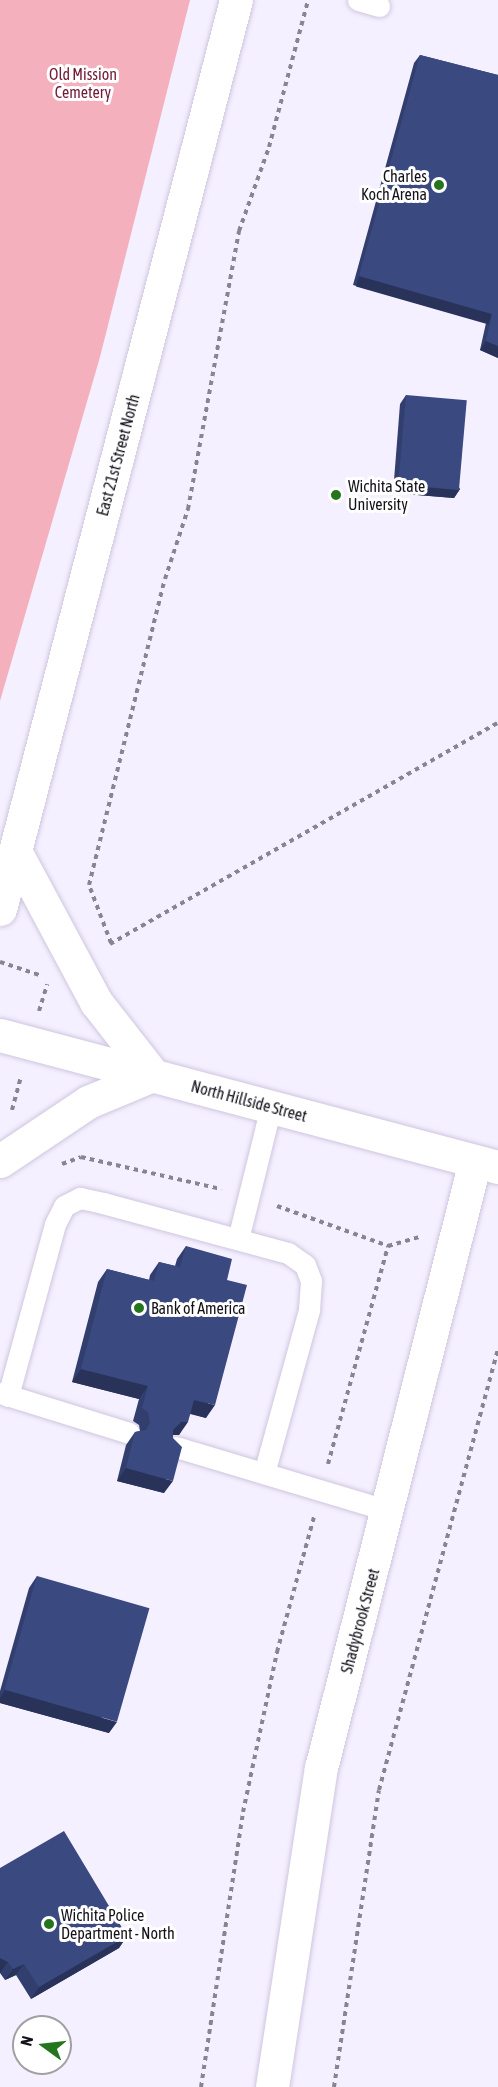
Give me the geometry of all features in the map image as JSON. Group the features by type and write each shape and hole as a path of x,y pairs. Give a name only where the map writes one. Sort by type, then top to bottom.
{"main road":[{"name":"East 21st Street North","path":"0,909 236,0"},
{"path":"0,1161 88,1102 153,1075 96,1002 16,853"},
{"name":"North Hillside Street","path":"0,1035 487,1164"},
{"name":"Shadybrook Street","path":"272,2087 321,1768 389,1511 487,1164"}],"lane":[{"path":"358,0 379,6"},
{"path":"238,1239 271,1107"},
{"path":"129,1433 4,1394 55,1224 64,1206 80,1198 288,1253 305,1265 311,1281 309,1310 264,1473"},
{"path":"176,1447 389,1511"}],"path":[{"path":"111,943 89,885 140,692 165,579 188,509 239,231 269,147 308,0"},
{"path":"75,964 498,723"},
{"path":"201,2087 243,1812 277,1652 388,1246"},
{"path":"334,2087 379,1790 498,1348"}],"green space":[{"name":"Old Mission Cemetery","path":"0,0 190,0 100,357 0,701"}],"building":[{"name":"Charles Koch Arena","path":"420,55 498,75 498,346 486,341 492,314 359,276"},
{"path":"406,395 467,400 459,490 398,485"},
{"path":"186,1246 232,1259 227,1280 247,1285 215,1405 194,1400 188,1422 181,1422 173,1430 173,1438 182,1447 173,1481 126,1468 135,1432 146,1430 150,1423 148,1412 142,1408 148,1386 81,1369 107,1269 154,1281 159,1262 180,1267"},
{"path":"37,1576 149,1608 117,1722 4,1689"},
{"path":"64,1831 127,1936 39,1987 24,1964 13,1969 8,1962 0,1958 0,1868"}],"place":[{"name":"Charles Koch Arena","path":"439,185"},
{"name":"Wichita State University","path":"336,495"},
{"name":"Bank of America","path":"139,1308"},
{"name":"Wichita Police Department - North","path":"49,1924"}]}
